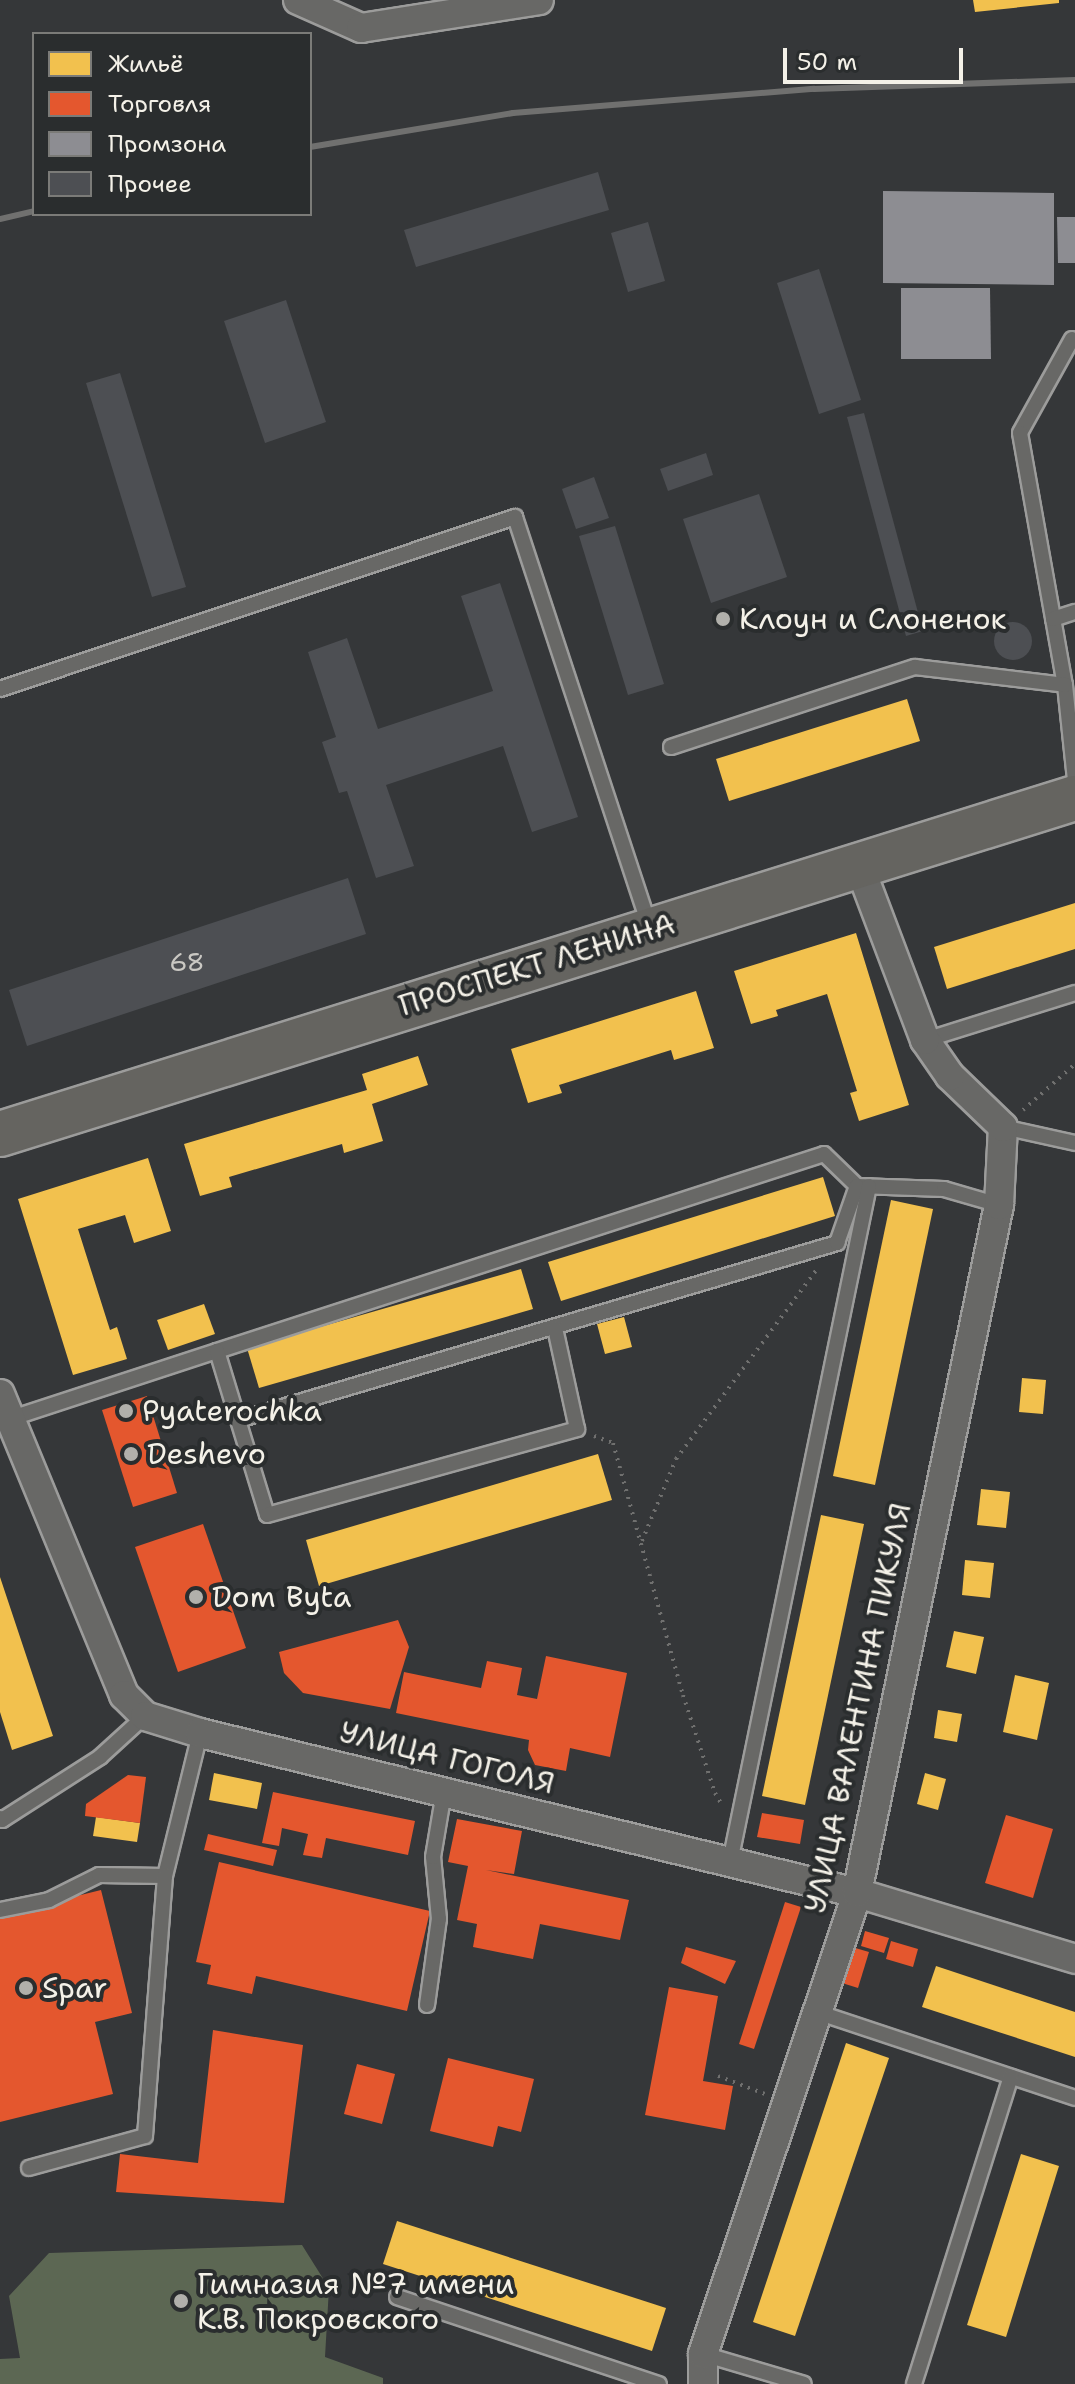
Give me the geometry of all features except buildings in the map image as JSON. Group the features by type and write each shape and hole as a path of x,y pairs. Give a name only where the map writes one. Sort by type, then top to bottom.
{"main road":[{"name":"ПРОСПЕКТ ЛЕНИНА","path":"0,1134 1075,798"}],"street":[{"path":"298,0 361,28 539,0"},
{"path":"859,865 925,1040 950,1076 1003,1127"},
{"name":"УЛИЦА ВАЛЕНТИНА ПИКУЛЯ","path":"703,2384 703,2354 857,1893 999,1205 1003,1127"},
{"path":"4,1407 124,1695 145,1716"},
{"name":"УЛИЦА ГОГОЛЯ","path":"145,1716 200,1733 857,1893 1075,1959"}],"lane":[{"path":"1072,339 1020,433 1065,685 1075,780"},
{"path":"0,689 515,517 650,929"},
{"path":"1053,619 1075,612"},
{"path":"671,747 915,667 1065,685"},
{"path":"925,1040 1075,993"},
{"path":"1003,1127 1075,1143"},
{"path":"4,1407 217,1351 824,1154 863,1186 944,1189 999,1205"},
{"path":"238,1420 837,1243 863,1186"},
{"path":"730,1862 863,1186"},
{"path":"217,1351 267,1515 577,1429 555,1328"},
{"path":"0,1818 2,1820 100,1757 145,1716"},
{"path":"29,2168 145,2136 165,1876 200,1733"},
{"path":"427,2005 439,1919 433,1857 444,1792"},
{"path":"0,1910 49,1900 99,1875 165,1876"},
{"path":"817,2012 1075,2098"},
{"path":"914,2384 1011,2077"},
{"path":"397,2297 659,2384"},
{"path":"703,2354 804,2384"}],"path":[{"path":"1003,1127 1075,1064"},
{"path":"641,1544 676,1459 837,1243"},
{"path":"577,1429 613,1443 715,1793 737,1828"},
{"path":"718,2076 786,2102"}],"green space":[{"name":"Гимназия №7 имени К.В. Покровского","path":"302,2245 329,2288 325,2357 383,2378 383,2384 0,2384 0,2359 20,2358 9,2296 49,2253"}],"railway":[{"path":"312,147 513,113 814,89 1075,80"},
{"path":"0,219 32,211"}],"place":[{"name":"Клоун и Слоненок","path":"723,619"},
{"name":"Pyaterochka","path":"126,1411"},
{"name":"Deshevo","path":"131,1454"},
{"name":"Dom Byta","path":"196,1597"},
{"name":"Spar","path":"26,1988"},
{"name":"Гимназия №7 имени К.В. Покровского","path":"181,2301"}]}
